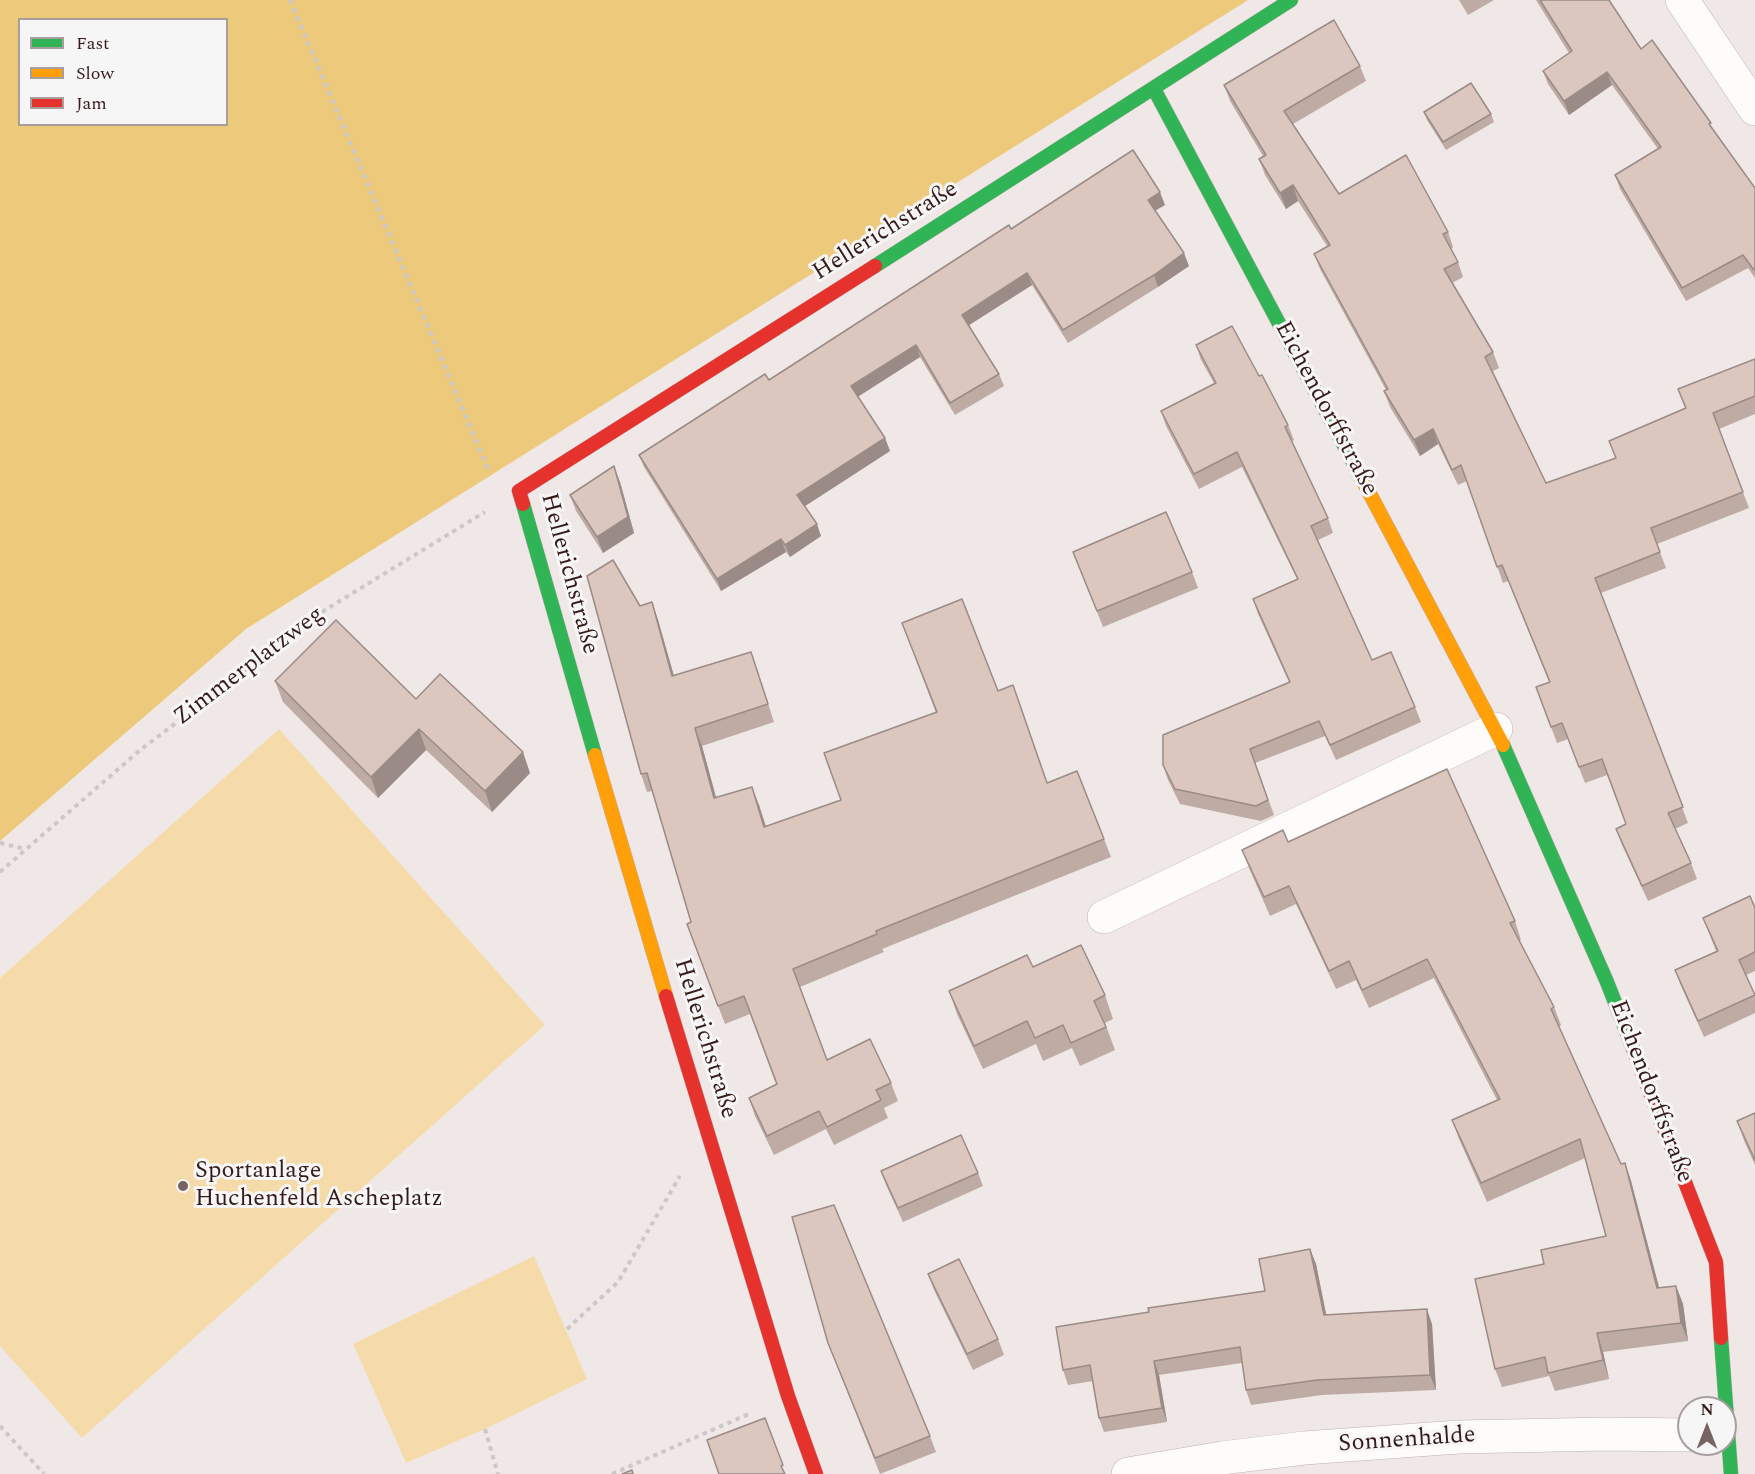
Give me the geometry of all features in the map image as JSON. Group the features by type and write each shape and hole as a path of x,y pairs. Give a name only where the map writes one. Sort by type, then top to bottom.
{"street":[{"name":"Hellerichstraße","path":"816,1474 788,1396 706,1128 519,490 1291,0"},
{"path":"1682,0 1755,109"},
{"name":"Eichendorffstraße","path":"1154,89 1496,729 1607,982 1716,1262 1724,1396"},
{"path":"1104,916 1496,729"},
{"name":"Sonnenhalde","path":"1128,1474 1222,1458 1304,1448 1447,1438 1606,1434 1677,1435"},
{"name":"Eichendorffstraße","path":"1729,1456 1731,1474"}],"path":[{"path":"290,0 502,501"},
{"name":"Zimmerplatzweg","path":"0,872 140,751 325,610 519,490"},
{"path":"0,843 26,849"},
{"path":"567,1329 618,1282 706,1128"},
{"path":"612,1474 788,1396"},
{"path":"0,1426 44,1474"},
{"path":"485,1429 498,1474"}],"shaded area":[{"path":"0,0 1248,0 246,629 0,841"},
{"name":"Sportanlage Huchenfeld Ascheplatz","path":"279,729 545,1025 82,1438 0,1346 0,978"},
{"path":"534,1256 587,1379 485,1429 406,1463 353,1344"}],"building":[{"path":"1540,0 1609,0 1641,49 1652,40 1755,188 1754,270 1743,255 1682,288 1615,175 1661,147 1607,72 1564,101 1543,71 1572,51"},
{"path":"1334,20 1360,66 1284,111 1339,194 1406,155 1448,232 1443,234 1458,262 1444,269 1493,352 1485,357 1546,483 1616,458 1609,441 1686,408 1678,389 1755,359 1755,396 1713,413 1743,492 1651,528 1660,552 1595,578 1683,807 1668,813 1691,863 1642,886 1616,829 1626,824 1602,759 1579,767 1562,723 1551,727 1536,687 1550,682 1502,565 1497,567 1461,465 1452,470 1433,429 1414,440 1384,391 1388,389 1314,254 1330,245 1293,185 1280,193 1259,159 1266,155 1224,85"},
{"path":"1471,83 1491,114 1443,142 1424,112"},
{"path":"1133,150 1160,192 1148,200 1184,253 1154,275 1063,330 1027,273 962,315 999,374 950,403 916,345 851,386 885,438 797,495 817,524 785,545 781,539 717,579 639,455 765,374 769,380 1009,225 1011,229"},
{"path":"1232,326 1259,376 1262,375 1288,425 1285,427 1328,518 1311,526 1372,660 1391,652 1415,707 1330,745 1319,721 1250,749 1268,800 1256,806 1175,789 1163,765 1163,735 1290,682 1253,599 1298,579 1237,452 1194,474 1161,411 1216,383 1196,345"},
{"path":"614,466 628,517 597,537 570,495"},
{"path":"1166,512 1192,572 1097,611 1073,552"},
{"path":"613,560 640,606 652,602 672,676 751,652 768,704 695,728 714,798 752,787 764,827 841,800 824,753 937,712 902,623 962,599 998,691 1013,685 1047,783 1077,771 1104,839 876,931 877,934 793,969 827,1060 870,1039 891,1083 876,1090 881,1100 827,1127 819,1111 767,1136 749,1098 777,1084 744,996 718,1006 687,924 691,922 647,773 641,774 587,576"},
{"path":"336,620 416,699 440,674 523,752 485,791 419,729 371,777 275,681"},
{"path":"1447,769 1515,921 1510,923 1554,1007 1551,1009 1621,1164 1625,1163 1657,1288 1676,1286 1681,1323 1597,1333 1603,1360 1548,1373 1545,1357 1495,1369 1475,1279 1544,1264 1541,1250 1606,1236 1580,1139 1481,1183 1452,1120 1500,1099 1427,959 1362,990 1349,961 1329,971 1289,886 1264,897 1242,850 1283,830 1288,842"},
{"path":"1750,896 1755,908 1755,952 1739,960 1755,995 1698,1021 1675,970 1718,951 1703,918"},
{"path":"1081,945 1105,995 1094,1001 1106,1027 1071,1043 1063,1025 1035,1038 1027,1021 974,1046 949,991 1027,955 1033,967"},
{"path":"1755,1113 1755,1160 1737,1121"},
{"path":"961,1135 978,1173 898,1208 881,1171"},
{"path":"834,1205 930,1436 875,1458 828,1343 792,1217"},
{"path":"1310,1249 1324,1315 1427,1309 1430,1375 1317,1380 1246,1390 1240,1347 1154,1361 1162,1408 1099,1418 1090,1365 1063,1370 1056,1327 1149,1312 1148,1308 1265,1291 1259,1259"},
{"path":"959,1259 998,1339 967,1354 928,1274"},
{"path":"765,1418 785,1474 719,1474 707,1440"}],"traffic: fast":[{"path":"875,266 1291,0"},
{"path":"1154,89 1362,479"},
{"path":"523,504 595,755"},
{"path":"1503,745 1607,982 1634,1051"},
{"path":"1721,1338 1731,1474"}],"traffic: slow":[{"path":"1362,479 1503,745"},
{"path":"595,755 666,996"}],"traffic: jam":[{"path":"523,504 519,491 875,266"},
{"path":"666,996 788,1396 816,1474"},
{"path":"1634,1051 1716,1262 1721,1338"}],"place":[{"name":"Sportanlage Huchenfeld Ascheplatz","path":"183,1186"}]}
